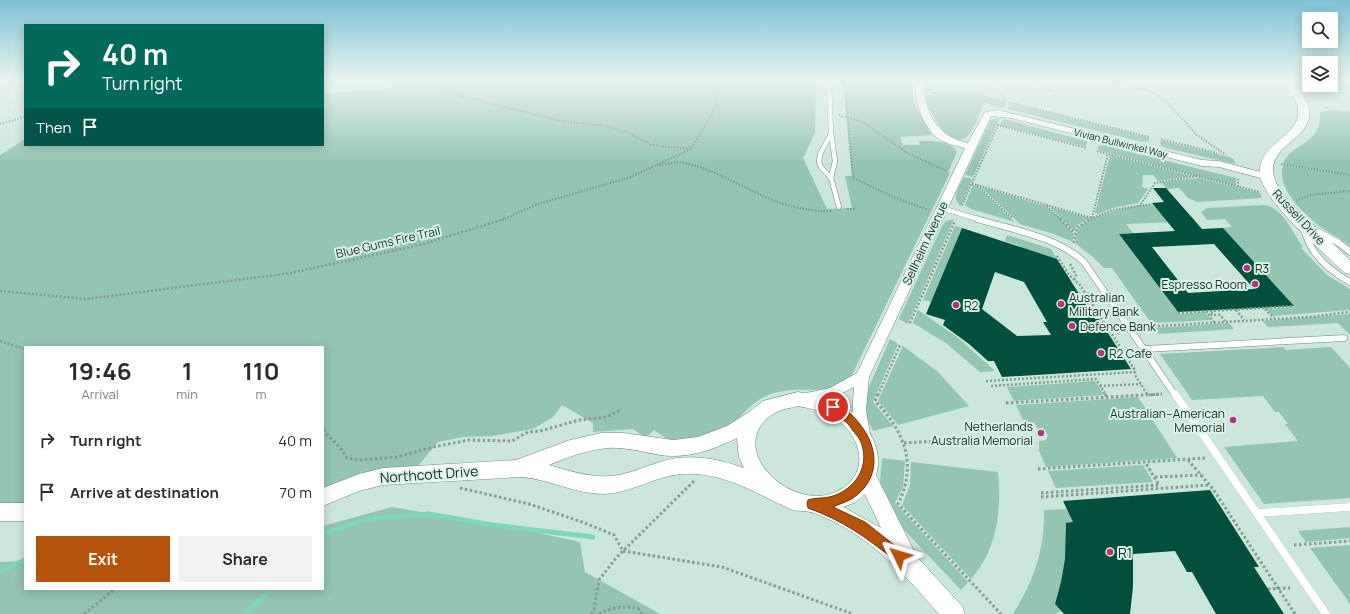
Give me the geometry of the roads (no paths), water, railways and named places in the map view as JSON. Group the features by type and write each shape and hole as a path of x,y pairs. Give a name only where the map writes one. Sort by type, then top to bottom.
{"street":[{"path":"925,109 938,133 949,140 971,146"},
{"name":"Russell Drive","path":"1303,109 1304,119 1301,126 1271,152 1266,168 1266,185 1304,225 1350,269"},
{"name":"Sellheim Avenue","path":"864,437 859,410 862,377 971,146 986,116 992,113"},
{"name":"Vivian Bullwinkel Way","path":"992,113 1015,116 1202,163 1218,171 1266,185"},
{"path":"798,399 815,401 833,407 851,420 864,437 869,453 866,476 856,490 841,499 822,504 812,504 793,501 770,489 754,472 747,456 747,433 756,418 773,405 798,399 833,393 862,377"},
{"name":"Northcott Drive","path":"514,468 543,460 578,446 600,441 626,440 669,448 692,447 733,432 756,418"},
{"name":"Northcott Drive","path":"324,497 370,479 419,472 514,468 538,471 582,484 605,485 630,482 678,466 690,465 710,467 745,477 770,489"},
{"path":"866,476 910,565"},
{"path":"812,504 833,512 860,526 910,565 954,614"},
{"path":"0,512 24,512"}],"lane":[{"path":"831,109 831,134 835,149 836,167 831,178"},
{"path":"831,134 819,160 821,168 831,178 840,209"},
{"path":"941,211 1051,241 1073,252 1089,267 1326,614"},
{"path":"1304,225 1338,242 1350,252"},
{"path":"1304,225 1308,245 1335,273 1350,282"},
{"path":"1145,349 1344,338"},
{"path":"1258,513 1350,507"}],"waterway":[{"path":"324,534 366,519 429,514 492,525 593,537"},
{"path":"0,571 24,560"},
{"path":"246,614 270,590"}],"place":[{"name":"R3","path":"1247,268"},
{"name":"Espresso Room","path":"1255,284"},
{"name":"Australian Military Bank","path":"1061,304"},
{"name":"R2","path":"956,305"},
{"name":"Defence Bank","path":"1072,326"},
{"name":"R2 Cafe","path":"1101,353"},
{"name":"Australian–American Memorial","path":"1233,420"},
{"name":"Netherlands Australia Memorial","path":"1041,433"},
{"name":"R1","path":"1110,552"}]}
